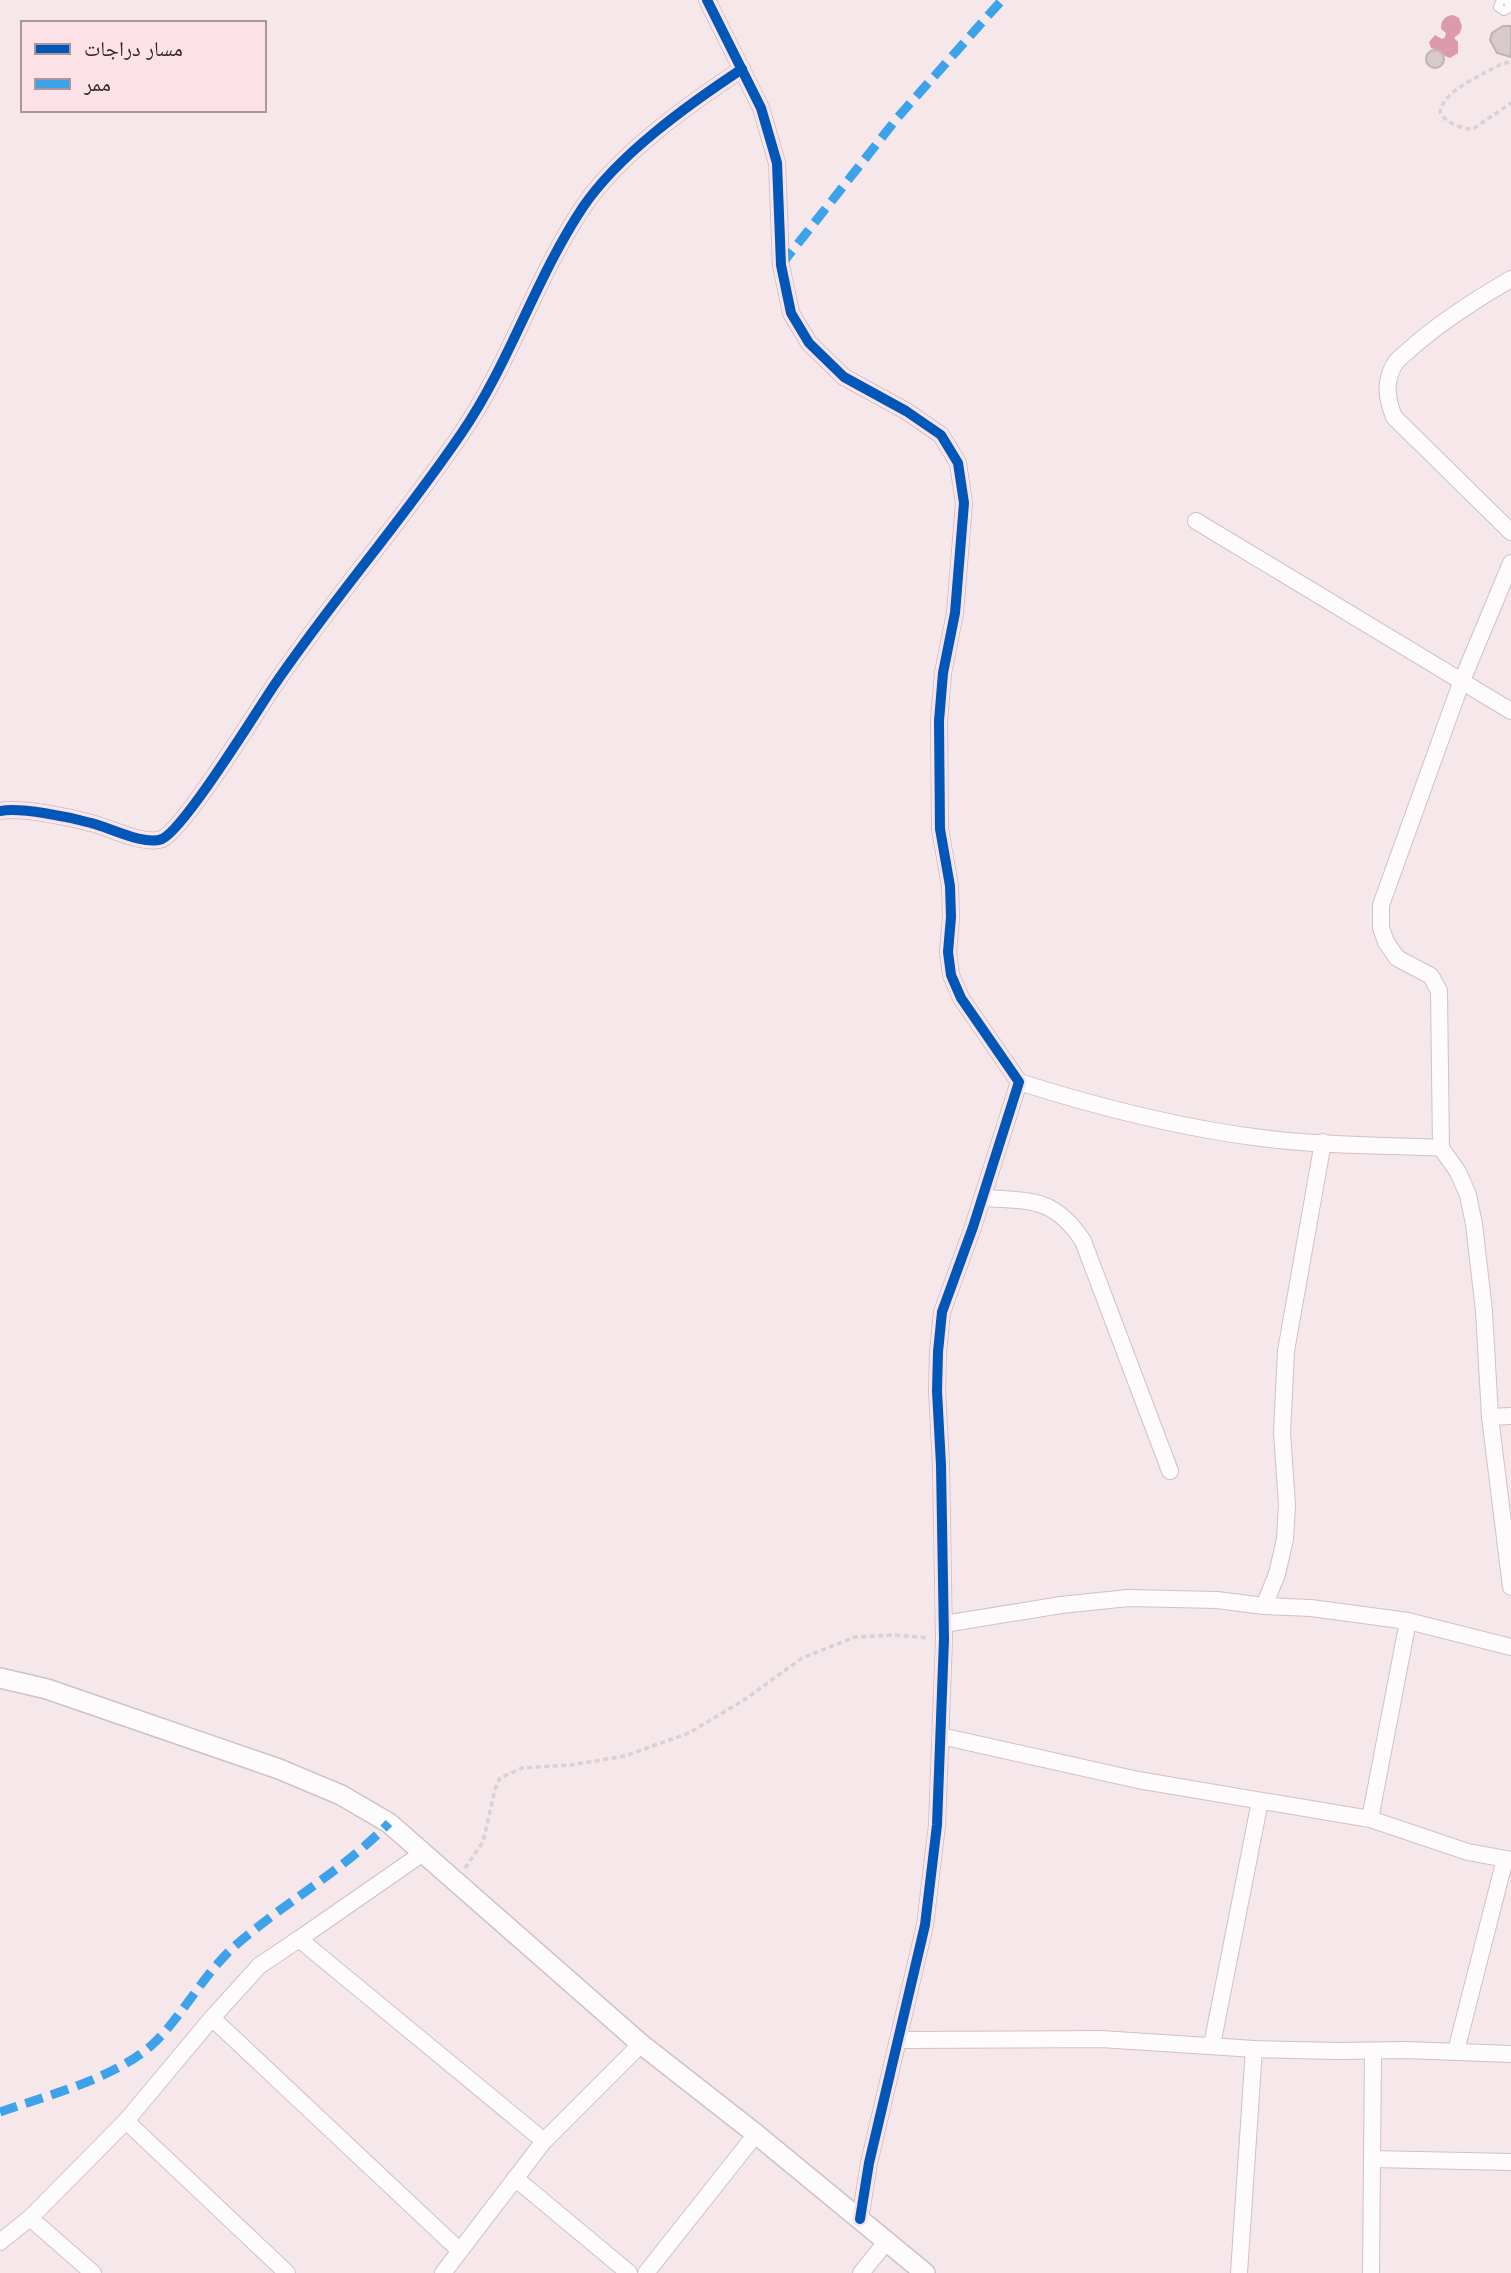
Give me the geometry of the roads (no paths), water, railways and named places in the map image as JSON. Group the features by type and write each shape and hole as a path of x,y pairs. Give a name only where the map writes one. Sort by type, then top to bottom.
{"street":[{"path":"707,0 761,108 777,163 781,265 791,313 809,343 844,377 906,411 941,435 958,463 964,503 955,613 943,674 939,720 940,829 950,896 948,952 951,975 961,998 1019,1082 1127,1114 1272,1140 1441,1148"},
{"path":"0,811 29,812 90,822 142,840 154,841 166,837 207,785 280,678 462,433 504,360 564,237 584,205 610,174 643,145 713,88 742,69"},
{"path":"1511,279 1420,340 1395,363 1388,381 1387,399 1394,417 1511,532"},
{"path":"1196,521 1511,711"},
{"path":"1511,563 1461,683 1381,905 1381,928 1386,942 1397,958 1431,976 1439,991 1441,1148 1458,1172 1468,1195 1474,1224 1484,1311 1490,1417 1511,1587"},
{"path":"860,2219 869,2162 925,1925 937,1825 944,1631 938,1352 942,1312 1019,1082"},
{"path":"1264,1606 1277,1574 1285,1539 1287,1504 1282,1433 1286,1351 1323,1142"},
{"path":"982,1198 1030,1200 1054,1209 1070,1222 1083,1241 1170,1471"},
{"path":"1490,1417 1511,1416"},
{"path":"944,1631 1061,1605 1128,1598 1217,1600 1311,1608 1408,1621 1511,1647"},
{"path":"1370,1819 1408,1621"},
{"path":"0,1678 47,1689 214,1745 341,1795 389,1823 641,2044 756,2134 925,2273"},
{"path":"941,1736 1138,1780 1370,1819 1468,1852 1508,1859 1456,2051"},
{"path":"1212,2045 1260,1801"},
{"path":"0,2242 30,2218 126,2121 212,2018 260,1966 423,1853"},
{"path":"299,1939 544,2141"},
{"path":"212,2018 459,2250"},
{"path":"899,2040 1101,2039 1255,2049 1511,2054"},
{"path":"443,2273 544,2141 641,2044"},
{"path":"1239,2273 1255,2049"},
{"path":"1371,2273 1373,2051"},
{"path":"126,2121 287,2273"},
{"path":"646,2273 756,2134"},
{"path":"1372,2159 1511,2162"},
{"path":"515,2178 629,2273"},
{"path":"30,2218 93,2273"},
{"path":"861,2273 887,2241"}],"lane":[{"path":"1501,0 1498,7 1504,11 1510,7 1507,0"}]}
